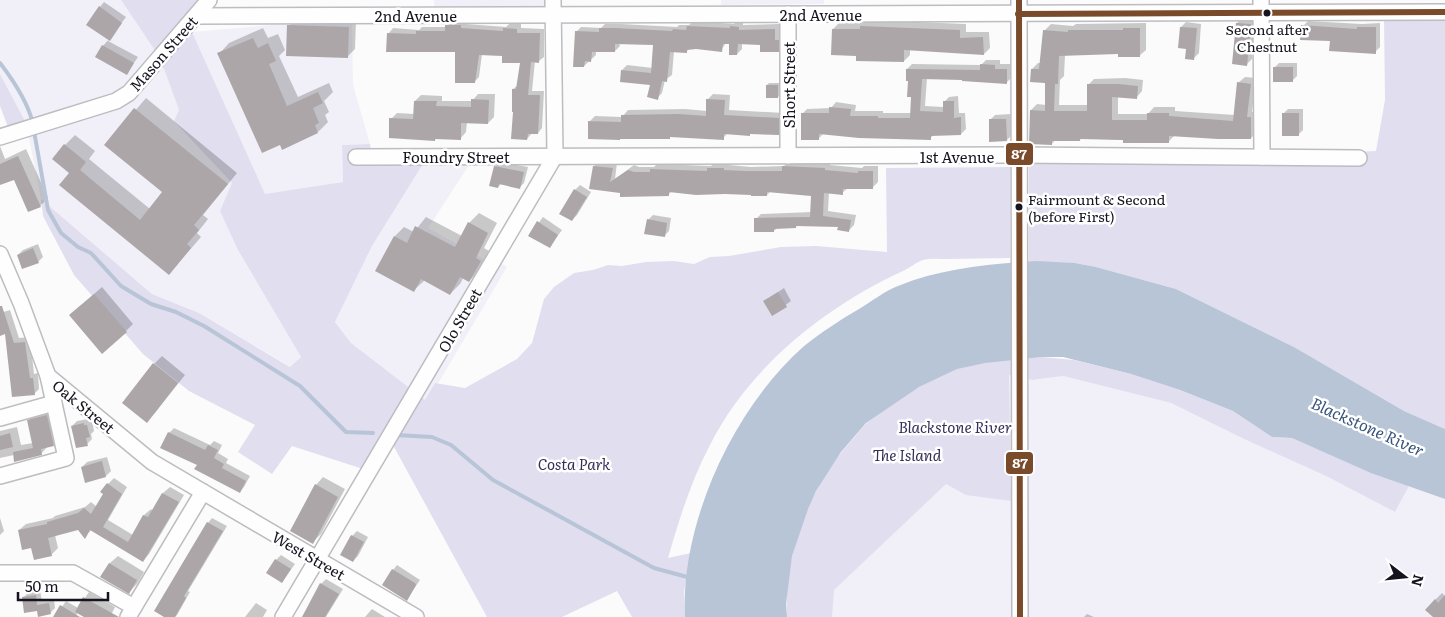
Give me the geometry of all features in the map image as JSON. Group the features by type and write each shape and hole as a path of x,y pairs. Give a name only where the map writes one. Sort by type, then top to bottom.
{"street":[{"name":"Mason Street","path":"0,137 116,101 129,92 209,0"},
{"name":"2nd Avenue","path":"196,16 553,8 788,14 1018,7 1261,6 1445,12"},
{"path":"1261,6 1262,157"},
{"path":"1018,7 1020,617"},
{"path":"553,8 556,156"},
{"name":"Short Street","path":"788,14 788,156"},
{"name":"1st Avenue","path":"556,156 1359,158"},
{"name":"Foundry Street","path":"356,157 556,156"},
{"name":"Olo Street","path":"283,617 556,156"},
{"name":"Oak Street","path":"0,254 21,303 48,376 152,462 203,492"},
{"path":"0,476 66,458 48,376"},
{"path":"0,418 54,402"},
{"path":"0,573 73,573 131,612 203,492"},
{"name":"West Street","path":"203,492 416,617"}],"shaded area":[{"path":"0,0 121,0 160,58 179,110 175,121 232,183 238,250 301,357 291,367 199,313 152,294 41,199 26,123 0,74"},
{"path":"434,0 549,0 549,13 434,12"},
{"path":"721,0 824,0 824,4 721,5"},
{"path":"352,18 353,85 370,144 342,145 343,182 265,195 192,32"},
{"path":"426,159 473,159 428,228 487,261 490,257 507,267 427,402 351,343 335,322 372,246"},
{"path":"1008,375 1032,380 1063,376 1171,403 1326,476 1395,512 1409,486 1445,499 1445,617 829,617 834,590 942,482 1010,501"}],"green space":[{"name":"Costa Park","path":"121,0 216,0 192,32 265,194 343,182 342,145 370,144 372,157 426,159 372,246 335,322 351,343 425,400 435,383 465,388 517,359 532,343 544,299 554,287 574,273 608,265 622,266 646,262 674,261 694,264 710,257 729,256 781,247 816,246 887,252 886,168 1010,167 1010,258 925,259 920,261 845,302 792,342 768,365 726,417 703,459 681,515 668,558 691,553 684,592 685,617 632,617 617,591 562,617 487,617 387,434 366,470 292,446 272,474 238,452 255,425 189,391 143,354 74,275 43,216 41,199 152,294 199,313 290,367 301,357 238,250 220,211 232,183 174,121 179,110 160,58"},
{"path":"1445,15 1445,429 1404,411 1294,347 1176,289 1075,263 1029,262 1029,154 1261,156 1376,151 1385,100 1384,17"},
{"path":"0,74 26,123 8,127 0,106"},
{"name":"The Island","path":"1042,357 1074,360 1131,374 1180,390 1233,411 1272,437 1292,438 1409,486 1395,512 1326,476 1171,403 1063,376 1032,380 1009,375 1011,501 966,495 946,484 834,590 832,617 787,617 789,570 794,546 811,501 835,460 865,424 909,393 959,368 990,362"}],"water":[{"name":"Blackstone River","path":"1036,261 1075,263 1096,267 1176,289 1294,347 1404,411 1445,429 1445,499 1371,473 1292,438 1272,437 1233,411 1180,390 1131,374 1063,357 1042,357 985,363 957,369 919,387 866,423 841,452 816,491 792,556 786,604 787,617 685,617 686,581 691,544 716,470 754,402 803,347 837,322 893,288 949,271 983,265"}],"building":[{"path":"99,6 122,23 110,41 86,25"},
{"path":"1236,23 1251,24 1247,66 1232,64"},
{"path":"287,25 349,27 348,58 286,56"},
{"path":"445,25 461,25 461,28 503,31 503,28 517,29 517,33 540,33 539,63 531,62 528,95 540,95 538,134 528,134 527,140 511,139 512,89 516,89 520,63 502,63 502,56 479,55 475,83 455,83 455,52 386,52 387,33 416,34 416,31 445,31"},
{"path":"1301,25 1357,29 1357,27 1376,27 1376,54 1329,51 1330,41 1300,40"},
{"path":"687,26 730,28 730,26 739,27 739,30 775,29 775,40 779,40 779,52 760,52 760,45 738,44 737,55 729,55 729,44 723,44 722,52 696,49 687,50 687,53 670,52 667,82 662,81 658,100 647,97 650,85 620,82 621,70 651,73 653,45 615,44 615,52 592,52 591,62 585,61 584,67 573,67 575,31 599,32 599,28 615,28 672,31 673,29 686,30"},
{"path":"860,26 960,30 960,38 983,37 984,55 904,50 904,62 856,61 856,56 831,55 832,29 860,29"},
{"path":"1180,27 1197,28 1194,60 1185,59 1186,49 1178,48"},
{"path":"1123,28 1140,28 1140,57 1118,57 1118,54 1059,56 1058,84 1055,84 1054,111 1087,111 1087,84 1118,84 1138,86 1137,99 1112,97 1112,120 1147,120 1147,113 1169,113 1169,116 1233,121 1237,82 1251,84 1247,117 1251,117 1251,139 1169,136 1169,143 1123,143 1123,140 1080,139 1080,141 1052,141 1052,145 1029,144 1030,110 1045,111 1045,83 1030,82 1031,69 1039,69 1043,30 1068,32 1068,30 1123,30"},
{"path":"253,38 258,48 268,43 276,61 269,64 287,106 318,92 323,103 313,108 319,123 315,125 318,133 282,150 280,145 262,153 217,53"},
{"path":"102,45 134,63 127,75 95,57"},
{"path":"980,64 995,65 995,69 1007,69 1007,84 922,79 920,111 943,112 943,101 954,101 954,118 961,117 961,135 931,136 931,140 859,138 819,134 819,140 801,140 801,113 829,113 829,107 851,109 850,116 910,118 911,97 907,97 908,81 906,81 906,69 980,70"},
{"path":"1273,67 1293,67 1293,82 1273,82"},
{"path":"766,85 778,85 778,98 766,98"},
{"path":"471,99 489,100 488,124 461,123 461,140 435,139 435,141 389,138 389,118 413,119 414,101 437,101 436,106 471,107"},
{"path":"706,99 725,100 724,115 779,118 779,135 750,134 750,136 724,134 724,140 670,137 670,139 588,139 588,121 621,122 621,115 678,114 706,116"},
{"path":"134,108 228,184 194,225 199,230 187,244 191,248 169,275 59,185 69,173 52,159 64,144 86,162 80,170 140,220 162,192 104,145"},
{"path":"1282,113 1299,113 1299,136 1282,136"},
{"path":"989,119 1006,119 1007,141 989,142"},
{"path":"18,156 41,207 28,212 14,180 0,185 0,164"},
{"path":"494,166 524,172 520,189 499,184 498,188 489,186"},
{"path":"593,166 613,168 610,182 628,170 650,172 650,169 707,171 707,168 724,168 724,170 782,171 782,166 825,168 825,170 858,173 858,171 873,171 873,189 843,189 843,195 824,193 823,216 851,220 849,232 837,230 838,227 796,226 796,228 774,229 774,232 754,232 754,218 810,217 811,196 767,192 767,196 696,195 669,192 669,196 620,197 620,193 589,189"},
{"path":"574,189 587,197 572,221 559,214"},
{"path":"647,219 667,223 665,237 644,234"},
{"path":"537,221 558,235 550,248 528,236"},
{"path":"468,222 488,233 476,258 481,261 469,282 460,277 450,295 421,279 414,292 375,271 394,236 407,243 415,226 455,247"},
{"path":"33,248 39,263 22,269 17,255"},
{"path":"778,292 787,307 772,316 763,301"},
{"path":"94,294 127,332 102,354 69,315"},
{"path":"0,306 2,306 14,343 25,342 30,378 33,378 35,395 12,397 5,334 0,336"},
{"path":"153,363 178,383 147,423 122,403"},
{"path":"47,415 54,446 41,449 42,455 14,462 13,452 33,448 27,420"},
{"path":"84,423 84,425 87,425 90,437 86,438 88,446 76,448 71,426"},
{"path":"168,432 205,450 208,445 218,450 214,458 224,464 222,468 246,481 240,493 194,469 197,465 160,448"},
{"path":"10,433 13,447 0,450 0,436"},
{"path":"102,461 106,477 85,483 81,467"},
{"path":"107,483 122,494 103,527 128,542 143,515 148,517 162,493 179,502 143,562 90,530 85,539 78,530 48,538 52,556 34,560 31,548 22,550 18,530 47,524 47,522 78,513 84,508 91,514 103,494 100,492"},
{"path":"315,484 338,497 313,544 290,531"},
{"path":"207,522 223,531 184,596 186,598 175,617 164,617 154,611"},
{"path":"351,535 364,542 353,562 340,555"},
{"path":"275,559 291,569 282,583 266,573"},
{"path":"109,563 137,580 129,594 100,577"},
{"path":"392,569 416,585 407,601 382,585"},
{"path":"320,583 339,594 325,617 302,617"},
{"path":"36,595 37,605 49,603 51,614 38,617 37,611 24,613 22,597"},
{"path":"1445,595 1445,617 1433,617 1425,610 1435,599 1438,603"},
{"path":"83,597 119,617 84,617 75,612"},
{"path":"60,605 80,617 53,617"}],"waterway":[{"path":"0,63 24,100 33,124"},
{"path":"34,131 48,210 61,233 78,247 91,253 121,286 151,304 176,312 204,326 300,386 346,432 373,433"},
{"path":"396,435 432,437 451,445 493,480 654,568 691,578"}],"transit line":[{"name":"87","path":"1019,0 1020,617"},
{"name":"87","path":"1018,14 1445,12"}],"place":[{"name":"Second after Chestnut","path":"1267,13"},
{"name":"Fairmount & Second (before First)","path":"1019,207"}]}
